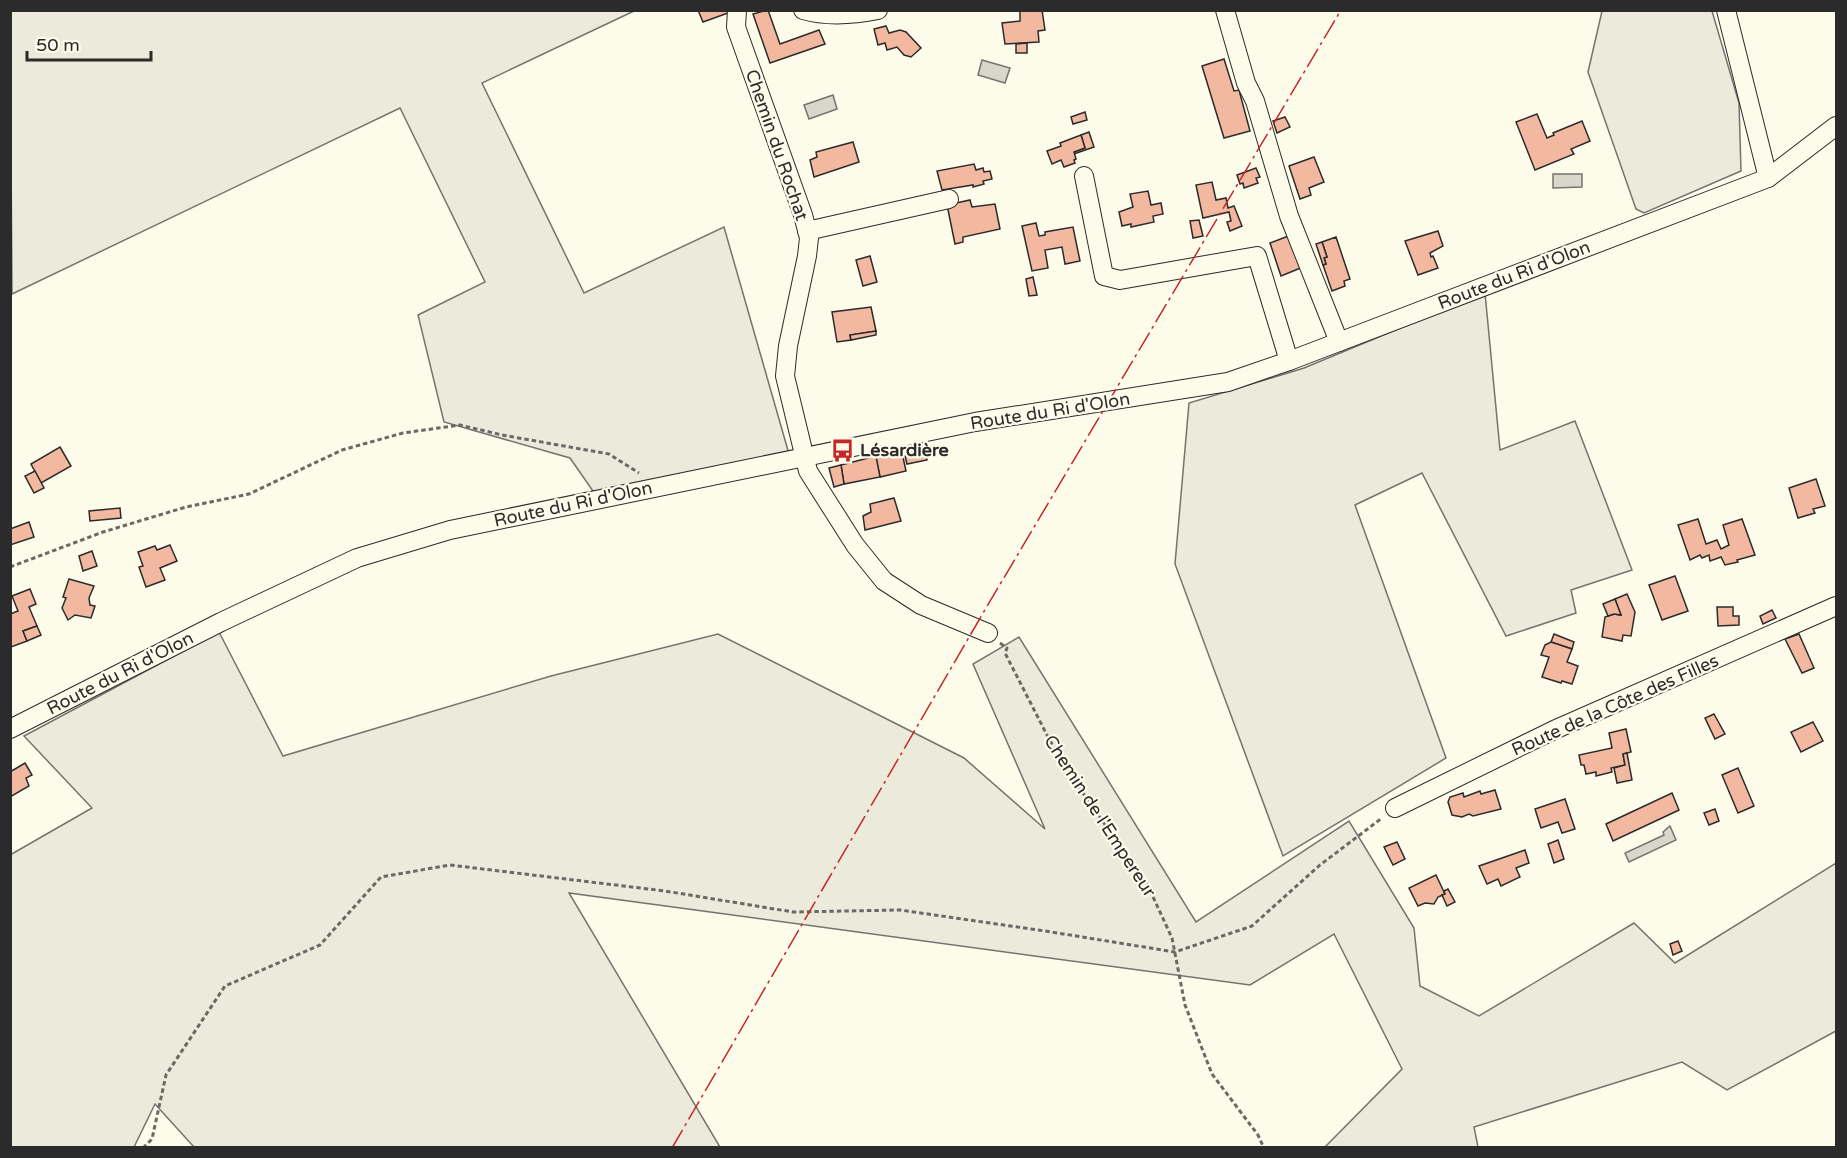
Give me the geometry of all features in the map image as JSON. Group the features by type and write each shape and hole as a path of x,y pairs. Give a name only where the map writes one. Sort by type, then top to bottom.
{"street":[{"name":"Chemin du Rochat","path":"737,10 736,27 803,214 807,231 807,256 784,376 806,457"},
{"path":"803,10 819,15 856,14 878,10"},
{"path":"1225,10 1246,83 1255,100 1289,216 1339,342"},
{"path":"1726,10 1768,178"},
{"name":"Route du Ri d'Olon","path":"10,729 220,622 357,558 450,530 660,485 975,422 1228,382 1339,342 1768,178 1836,126"},
{"path":"1084,176 1104,276 1120,280 1257,256 1288,361"},
{"path":"807,231 950,199"},
{"path":"806,457 808,471 855,545 884,581 921,605 988,633"},
{"name":"Route de la Côte des Filles","path":"1395,808 1554,730 1836,606"}],"path":[{"path":"10,567 103,532 176,510 249,494 342,450 403,433 460,425 501,435 609,454 660,485"},
{"name":"Chemin de l'Empereur","path":"988,633 1006,648 1005,653 1069,773 1148,886 1172,938 1185,1005 1212,1074 1258,1135 1264,1148"},
{"path":"143,1148 152,1139 166,1075 225,986 320,945 381,877 450,865 665,891 793,912 900,910 1175,952 1252,926 1320,865 1395,808"}],"shaded area":[{"path":"10,11 634,11 482,83 584,293 724,227 789,454 595,494 570,458 444,422 418,315 485,282 400,108 12,294"},
{"path":"1602,11 1712,11 1739,103 1741,171 1644,213 1636,209 1588,72"},
{"path":"982,60 1010,68 1005,83 978,75"},
{"path":"833,95 837,109 809,119 804,105"},
{"path":"1553,174 1582,174 1582,187 1553,188"},
{"path":"1485,293 1500,450 1575,421 1632,570 1571,590 1576,613 1506,636 1422,473 1355,505 1446,758 1283,856 1175,564 1189,403 1304,368"},
{"path":"219,632 283,756 551,676 718,634 964,758 1045,829 973,664 1019,637 1196,922 1349,821 1414,928 1420,986 1479,1016 1634,923 1675,963 1836,863 1836,1031 1727,1090 1682,1062 1474,1127 1478,1147 1325,1147 1402,1069 1334,934 1250,985 569,893 720,1147 194,1147 155,1104 134,1147 11,1147 10,855 92,808 24,736"},
{"path":"1670,826 1676,840 1629,862 1625,853 1664,835 1663,832"}],"building":[{"path":"698,10 727,10 728,13 703,22"},
{"path":"768,10 780,44 819,30 825,44 770,63 753,14"},
{"path":"1020,10 1042,10 1045,30 1038,31 1039,42 1005,44 1002,23 1020,21"},
{"path":"886,26 889,33 900,30 906,32 921,48 911,57 904,55 897,47 887,50 885,43 878,45 874,29"},
{"path":"1027,43 1027,53 1016,53 1016,44"},
{"path":"1224,59 1234,91 1239,90 1250,131 1224,138 1202,66"},
{"path":"1085,112 1087,120 1073,124 1071,117"},
{"path":"1537,114 1547,138 1554,135 1553,133 1582,121 1590,141 1571,149 1574,154 1535,170 1516,122"},
{"path":"1285,117 1290,127 1277,133 1273,121"},
{"path":"1089,132 1094,147 1074,154 1085,148 1081,135"},
{"path":"1081,135 1085,148 1074,152 1075,163 1064,167 1061,160 1052,164 1047,151"},
{"path":"853,142 859,162 814,177 810,160 817,157 816,152"},
{"path":"1314,157 1324,182 1309,188 1311,195 1300,199 1289,166"},
{"path":"974,164 976,170 983,168 984,172 990,171 992,179 973,187 973,185 942,190 937,171"},
{"path":"1256,168 1260,177 1256,178 1258,183 1244,188 1237,175"},
{"path":"1212,182 1216,200 1226,198 1228,208 1234,206 1242,226 1230,231 1227,222 1231,221 1229,212 1203,218 1196,185"},
{"path":"1148,191 1151,205 1161,203 1163,214 1153,216 1154,222 1131,227 1131,224 1122,226 1119,212 1133,207 1130,194"},
{"path":"970,200 972,207 995,204 1000,229 963,237 963,242 955,244 947,205"},
{"path":"1199,220 1203,236 1193,238 1190,221"},
{"path":"1036,223 1039,236 1045,235 1045,232 1073,227 1080,261 1065,264 1062,247 1045,250 1048,268 1032,271 1022,226"},
{"path":"1438,231 1443,246 1430,253 1438,268 1418,275 1405,241"},
{"path":"1291,235 1303,267 1281,276 1270,243"},
{"path":"1336,237 1350,279 1344,281 1345,286 1332,291 1323,265 1326,264 1324,258 1327,257 1322,242"},
{"path":"1322,242 1327,257 1324,258 1326,264 1323,265 1316,244"},
{"path":"870,256 877,282 863,286 856,260"},
{"path":"1033,277 1037,295 1029,296 1026,279"},
{"path":"871,307 876,331 850,335 851,340 837,342 832,312"},
{"path":"876,331 876,335 851,340 850,335"},
{"path":"923,443 927,460 907,464 903,448"},
{"path":"60,447 71,466 41,483 31,464"},
{"path":"901,448 906,471 880,477 875,454"},
{"path":"876,456 880,477 844,484 841,465"},
{"path":"841,465 844,484 834,487 829,468"},
{"path":"35,471 44,488 34,493 25,476"},
{"path":"1816,479 1825,506 1813,509 1815,513 1798,518 1789,488"},
{"path":"894,498 901,521 865,530 863,516 871,512 870,504"},
{"path":"120,508 121,518 90,521 89,511"},
{"path":"1698,519 1706,544 1717,540 1721,549 1729,545 1723,525 1742,519 1755,555 1725,565 1721,557 1710,561 1709,555 1702,558 1700,555 1690,560 1678,525"},
{"path":"29,522 34,537 10,545 10,529"},
{"path":"170,545 177,561 160,568 165,580 146,587 139,567 143,566 138,552 155,546 157,550"},
{"path":"92,551 97,566 83,571 79,556"},
{"path":"1675,576 1688,611 1662,620 1649,585"},
{"path":"69,579 94,586 89,598 90,605 95,606 91,618 75,615 68,620 62,608"},
{"path":"30,589 36,604 29,607 37,626 23,631 27,641 11,647 10,614 18,611 12,596"},
{"path":"1627,594 1635,612 1631,636 1623,635 1622,641 1602,637 1605,617 1614,614 1621,615 1615,599"},
{"path":"1615,599 1621,615 1608,616 1603,604"},
{"path":"1717,607 1733,607 1733,616 1739,616 1739,625 1718,626"},
{"path":"1772,610 1776,618 1763,624 1760,616"},
{"path":"37,626 41,635 27,641 23,631"},
{"path":"1554,634 1574,642 1572,649 1551,642"},
{"path":"1799,634 1814,668 1802,673 1785,639"},
{"path":"1551,642 1572,649 1567,662 1578,666 1572,684 1542,677 1549,657 1541,655 1545,645"},
{"path":"1714,714 1725,734 1715,739 1705,718"},
{"path":"1813,722 1823,741 1801,752 1791,732"},
{"path":"1626,729 1631,752 1623,754 1625,765 1611,768 1612,772 1596,776 1596,772 1586,774 1579,755 1612,748 1609,733"},
{"path":"1627,753 1632,780 1617,783 1614,768 1625,765 1623,754"},
{"path":"25,763 32,775 26,778 29,786 10,797 10,772"},
{"path":"1738,768 1754,806 1738,813 1722,775"},
{"path":"1495,790 1501,809 1473,816 1469,814 1462,817 1452,815 1448,802 1450,797 1463,793 1464,797 1480,791 1481,794"},
{"path":"1672,793 1679,810 1613,841 1606,824"},
{"path":"1565,799 1575,829 1562,833 1558,822 1541,828 1535,809"},
{"path":"1715,809 1719,821 1709,825 1704,813"},
{"path":"1558,840 1564,859 1554,863 1548,844"},
{"path":"1397,842 1405,859 1393,865 1384,847"},
{"path":"1525,850 1529,863 1516,868 1520,877 1501,886 1498,879 1487,884 1479,866"},
{"path":"1436,875 1445,894 1438,897 1434,904 1425,903 1418,906 1409,888"},
{"path":"1448,889 1455,902 1447,906 1442,895"},
{"path":"1678,941 1682,951 1673,955 1670,944"}],"power":[{"path":"672,1148 986,608 1341,10"}],"place":[{"name":"Lésardière","path":"842,450"}]}
